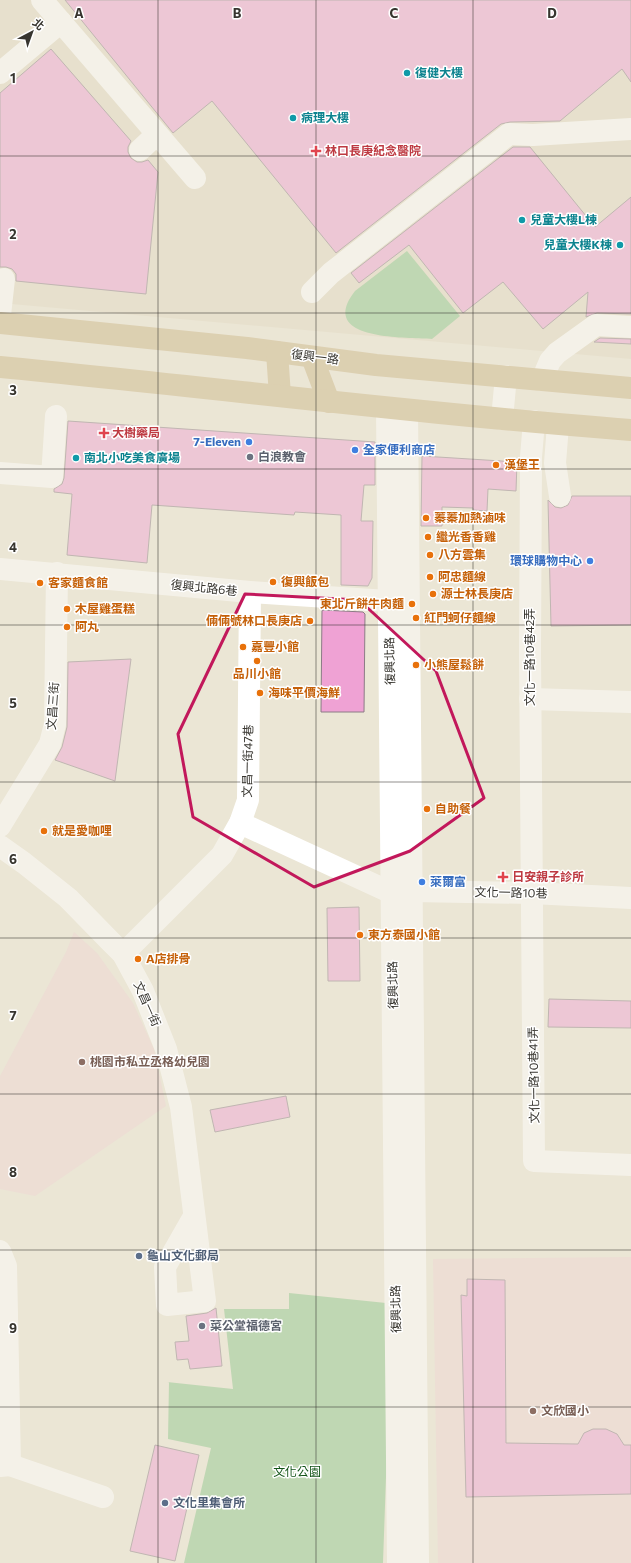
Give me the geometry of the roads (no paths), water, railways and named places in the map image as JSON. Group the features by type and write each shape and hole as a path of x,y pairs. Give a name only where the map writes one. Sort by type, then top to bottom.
{"main road":[{"name":"復興一路","path":"0,323 277,352 376,365 631,388"},
{"path":"277,352 280,396"},
{"path":"312,356 329,402"},
{"path":"0,367 179,384 397,409 534,421 558,425 631,430"}],"street":[{"path":"42,0 195,178"},
{"path":"0,72 61,22"},
{"path":"312,292 331,273 509,134 533,135 631,129"},
{"path":"140,150 157,134"},
{"path":"0,315 4,279"},
{"path":"542,380 550,361 557,353 596,325 631,328"},
{"path":"502,419 506,376"},
{"name":"復興北路","path":"397,409 407,1399 418,1563"},
{"path":"0,473 52,477 56,416"},
{"name":"文化一路10巷42弄","path":"532,893 530,699 531,457 534,421"},
{"path":"558,425 555,463 560,496"},
{"name":"復興北路6巷","path":"0,568 250,592 399,602"},
{"name":"文昌三街","path":"0,826 50,744 55,724 57,573"},
{"name":"文昌一街47巷","path":"122,954 222,855 240,823 248,800 250,592"},
{"path":"530,699 631,702"},
{"path":"240,823 402,892"},
{"name":"文昌一街","path":"0,846 68,898 122,954 143,991 166,1049 181,1107 193,1218"},
{"name":"文化一路10巷","path":"402,892 532,893 631,898"},
{"name":"文化一路10巷41弄","path":"532,893 534,1161 631,1164"},
{"path":"0,1251 6,1266 5,1465 103,1497"},
{"name":"復興北路","path":"398,1563 407,1399"}],"place":[{"name":"復健大樓","path":"407,73"},
{"name":"病理大樓","path":"293,118"},
{"name":"林口長庚紀念醫院","path":"316,151"},
{"name":"兒童大樓L棟","path":"522,220"},
{"name":"兒童大樓K棟","path":"620,245"},
{"name":"大樹藥局","path":"104,433"},
{"name":"7-Eleven","path":"249,442"},
{"name":"全家便利商店","path":"355,450"},
{"name":"白浪教會","path":"250,457"},
{"name":"南北小吃美食廣場","path":"76,458"},
{"name":"漢堡王","path":"496,465"},
{"name":"蓁蓁加熱滷味","path":"426,518"},
{"name":"繼光香香雞","path":"428,537"},
{"name":"八方雲集","path":"430,555"},
{"name":"環球購物中心","path":"590,561"},
{"name":"阿忠麵線","path":"430,577"},
{"name":"復興飯包","path":"273,582"},
{"name":"客家麵食館","path":"40,583"},
{"name":"源士林長庚店","path":"433,594"},
{"name":"東北斤餅牛肉麵","path":"412,604"},
{"name":"木屋雞蛋糕","path":"67,609"},
{"name":"紅門蚵仔麵線","path":"416,618"},
{"name":"倆倆號林口長庚店","path":"310,621"},
{"name":"阿丸","path":"67,627"},
{"name":"嘉豐小館","path":"243,647"},
{"name":"品川小館","path":"257,661"},
{"name":"小熊屋鬆餅","path":"416,665"},
{"name":"海味平價海鮮","path":"260,693"},
{"name":"自助餐","path":"427,809"},
{"name":"就是愛咖哩","path":"44,831"},
{"name":"日安親子診所","path":"503,877"},
{"name":"萊爾富","path":"422,882"},
{"name":"東方泰國小館","path":"360,935"},
{"name":"A店排骨","path":"138,959"},
{"name":"桃園市私立丞格幼兒園","path":"82,1062"},
{"name":"龜山文化郵局","path":"139,1256"},
{"name":"菜公堂福德宮","path":"202,1326"},
{"name":"文欣國小","path":"533,1411"},
{"name":"文化里集會所","path":"165,1503"}],"park label":[{"name":"文化公園","path":"297,1472"}]}
